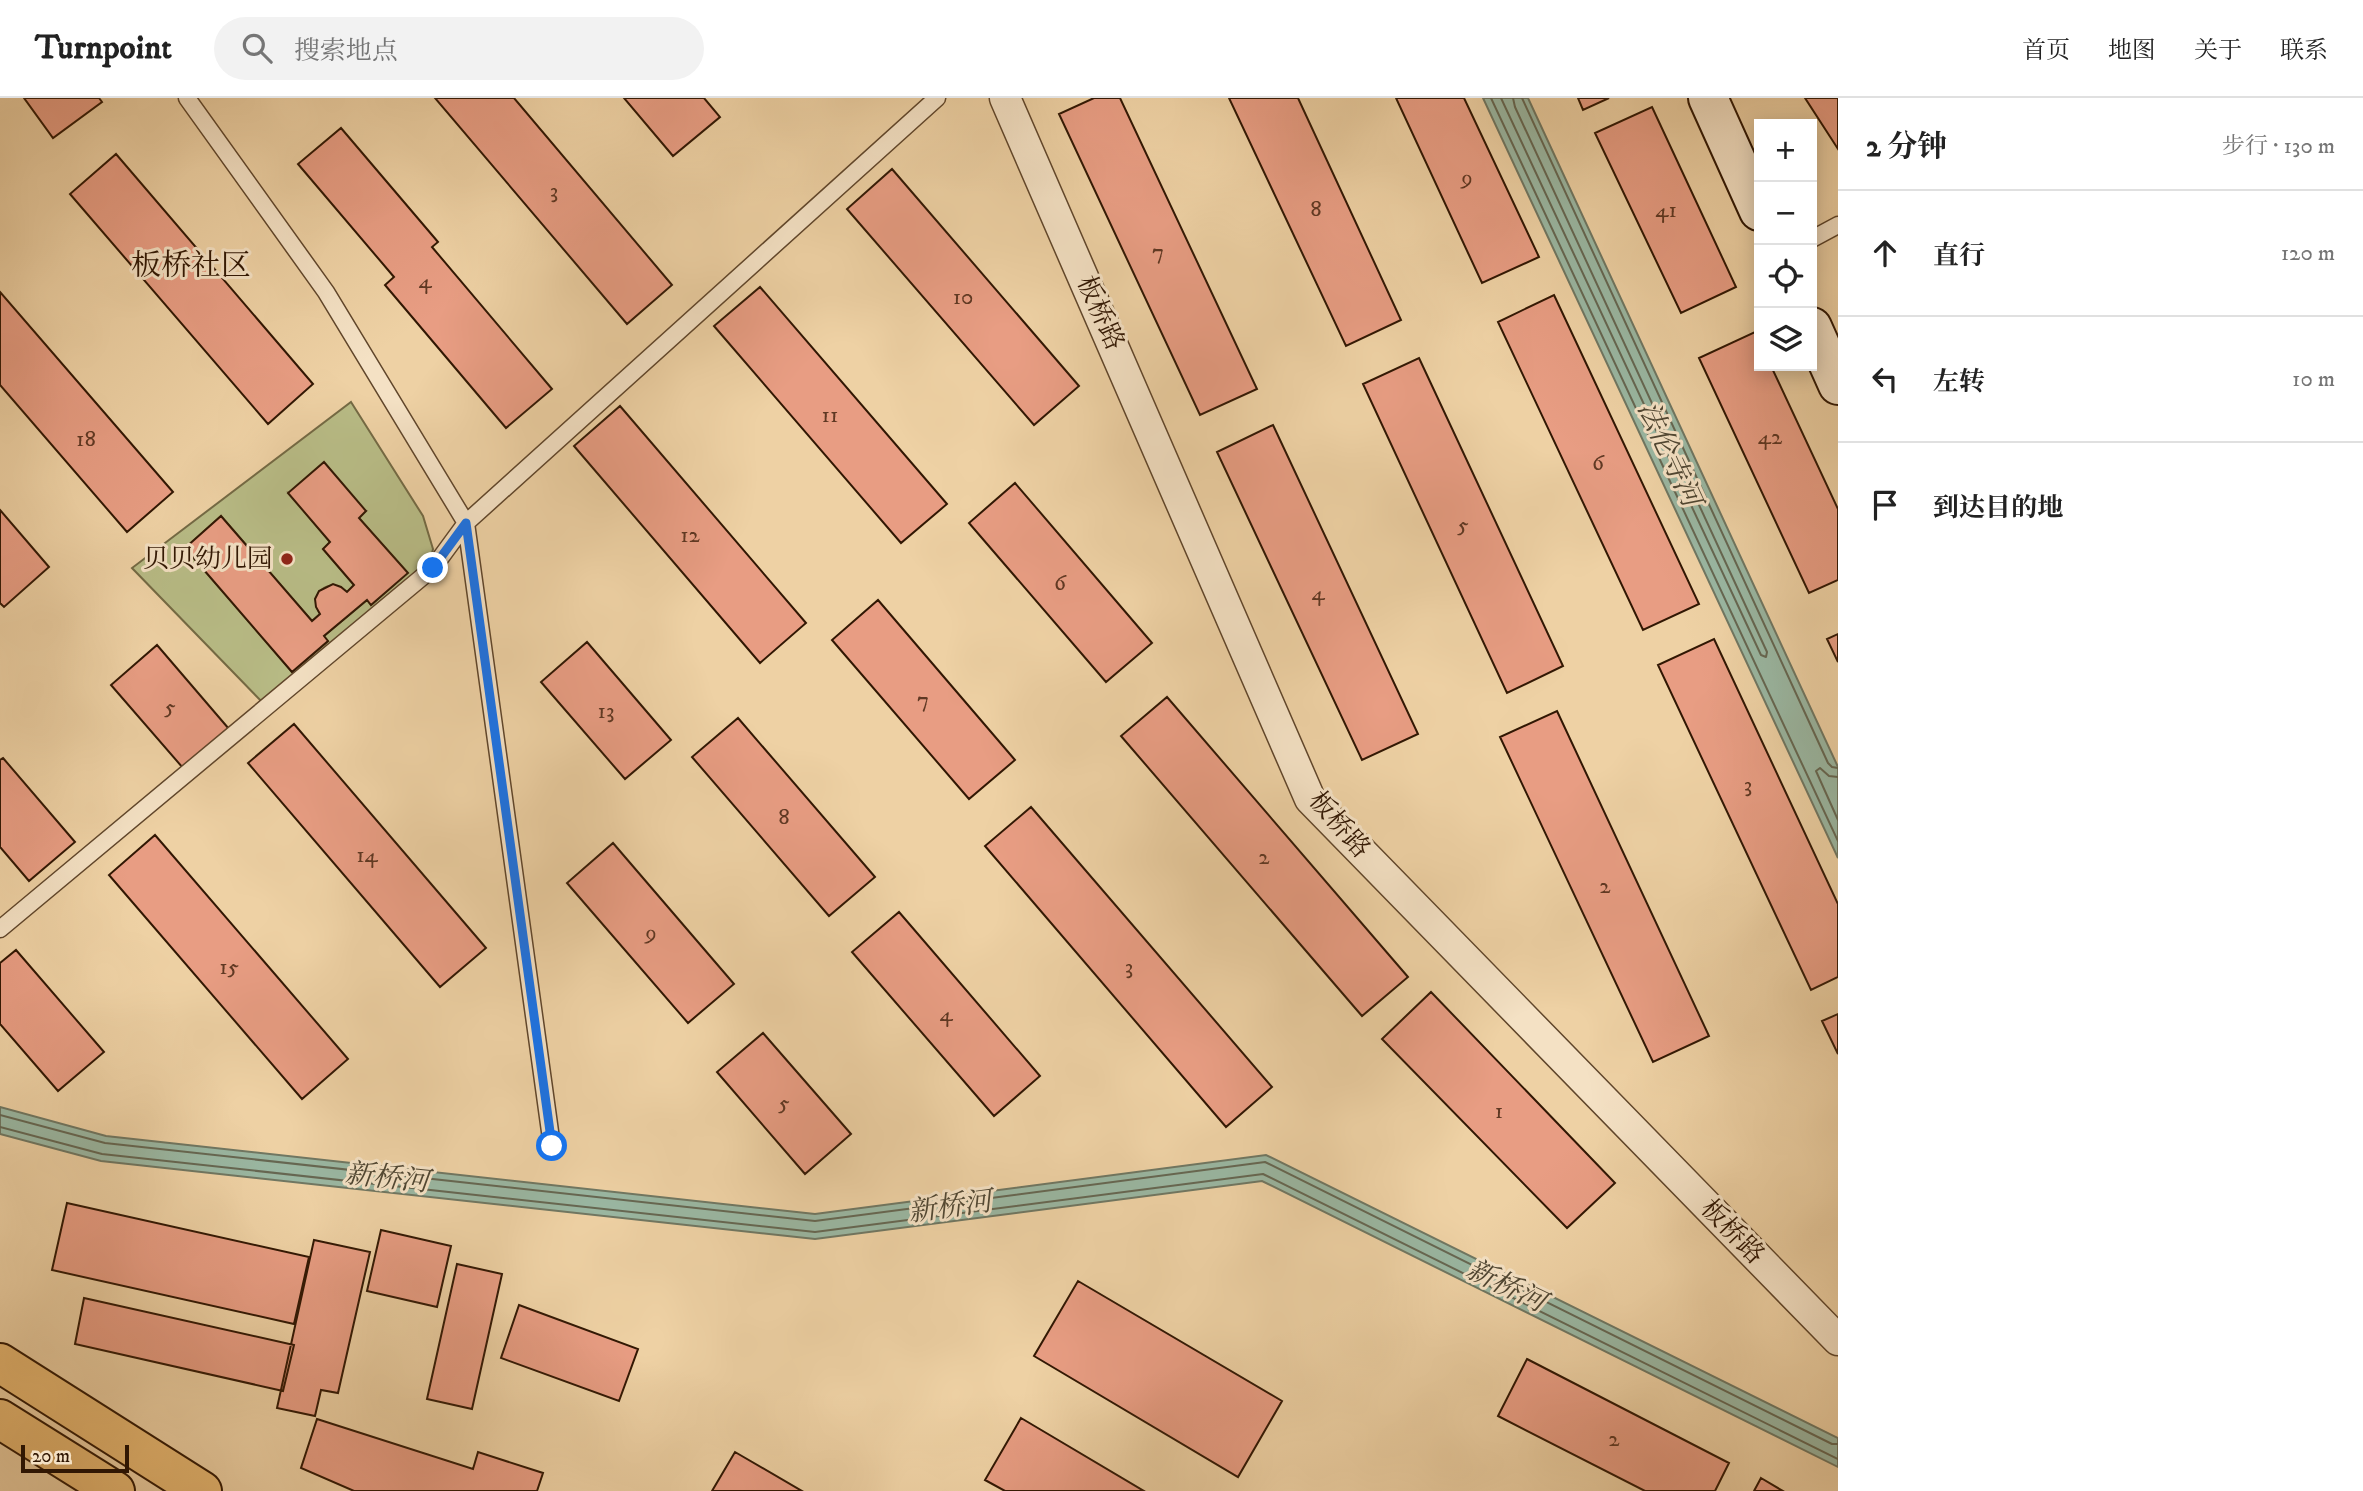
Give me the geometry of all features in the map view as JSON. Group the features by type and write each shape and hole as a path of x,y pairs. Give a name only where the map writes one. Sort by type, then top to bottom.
{"main road":[{"path":"0,1363 202,1491"},
{"path":"0,1419 115,1491"}],"street":[{"name":"板桥路","path":"1005,98 1310,799 1838,1340"},
{"path":"1709,98 1754,200"},
{"path":"1817,338 1838,385"}],"lane":[{"path":"187,98 326,292 466,523 552,1146"},
{"path":"0,929 433,568 466,523 937,98"},
{"path":"1817,236 1838,225"}],"green space":[{"name":"贝贝幼儿园","path":"351,402 423,516 433,549 428,571 264,704 132,568","holes":["289,493 366,511 359,518 407,573 371,605 367,600 324,636 328,641 292,672 185,548 221,516 312,621 320,614 316,600 322,590 333,586 347,592 354,585 323,549 330,542"]}],"water":[{"name":"法伦寺河","path":"1483,98 1528,98 1838,767 1838,858"},
{"name":"新桥河","path":"0,1107 106,1136 815,1214 1266,1155 1838,1438 1838,1467 1262,1181 815,1239 101,1161 0,1134"}],"building":[{"path":"24,98 99,98 102,102 53,138"},
{"path":"435,98 514,98 672,285 627,324"},
{"path":"624,98 704,98 720,117 673,156"},
{"path":"1094,98 1120,98 1257,389 1200,415 1059,114"},
{"path":"1229,98 1298,98 1401,320 1346,346"},
{"path":"1396,98 1464,98 1539,257 1482,283"},
{"path":"1578,98 1609,98 1583,110"},
{"path":"1805,98 1838,98 1838,149"},
{"path":"1652,107 1736,287 1681,313 1595,133"},
{"path":"341,128 438,242 432,247 552,389 506,428 385,285 394,277 298,164"},
{"path":"116,154 313,384 268,424 70,194"},
{"path":"892,169 1079,386 1034,425 847,209"},
{"path":"760,287 947,504 901,543 714,326"},
{"path":"0,292 173,492 127,532 0,385"},
{"path":"1554,295 1699,604 1643,630 1498,322"},
{"path":"1754,332 1754,371 1773,371 1838,509 1838,580 1809,593 1699,358"},
{"path":"1419,358 1563,666 1507,693 1363,384"},
{"path":"620,406 806,623 760,663 574,446"},
{"path":"1273,425 1418,734 1362,760 1217,452"},
{"path":"324,462 366,511 359,518 408,573 371,605 367,600 324,636 328,641 292,672 185,548 221,516 312,621 320,614 315,599 319,591 333,584 347,592 354,585 323,549 330,542 288,493"},
{"path":"1015,483 1152,643 1106,682 969,523"},
{"path":"0,510 49,567 4,607 0,603"},
{"path":"878,600 1015,760 969,799 832,640"},
{"path":"1838,634 1838,662 1827,639"},
{"path":"1714,639 1838,904 1838,977 1811,990 1658,665"},
{"path":"587,642 671,740 625,779 541,682"},
{"path":"157,645 229,729 183,768 111,685"},
{"path":"1167,697 1408,977 1362,1016 1121,736"},
{"path":"1557,711 1709,1036 1653,1062 1500,737"},
{"path":"738,718 875,877 829,916 692,757"},
{"path":"294,724 486,948 440,987 248,763"},
{"path":"3,758 75,842 29,881 0,847 0,760"},
{"path":"1031,807 1272,1087 1226,1127 985,846"},
{"path":"155,835 348,1059 302,1099 109,875"},
{"path":"613,843 734,984 688,1023 567,883"},
{"path":"899,912 1040,1076 994,1116 852,952"},
{"path":"16,950 104,1052 58,1091 0,1024 0,963"},
{"path":"1431,992 1615,1183 1567,1228 1382,1039"},
{"path":"1838,1014 1838,1054 1822,1021"},
{"path":"763,1033 851,1134 805,1174 717,1072"},
{"path":"67,1203 309,1257 294,1324 52,1270"},
{"path":"381,1230 451,1246 437,1307 367,1291"},
{"path":"314,1240 370,1252 338,1393 321,1390 315,1416 277,1408"},
{"path":"457,1264 502,1274 472,1409 427,1399"},
{"path":"1078,1281 1282,1401 1238,1477 1034,1356"},
{"path":"84,1298 294,1345 283,1391 75,1344"},
{"path":"519,1305 638,1349 619,1401 501,1358"},
{"path":"1527,1359 1729,1463 1715,1491 1645,1491 1498,1416"},
{"path":"1021,1418 1144,1491 1005,1491 985,1480"},
{"path":"317,1419 473,1469 478,1452 543,1473 537,1491 354,1491 301,1468"},
{"path":"735,1452 802,1491 712,1491"},
{"path":"1761,1478 1783,1491 1754,1491"}],"place":[{"name":"贝贝幼儿园","path":"287,559"}],"district":[{"name":"板桥社区","path":"191,266"}],"route":[{"path":"433,568 466,523 552,1146"}]}
